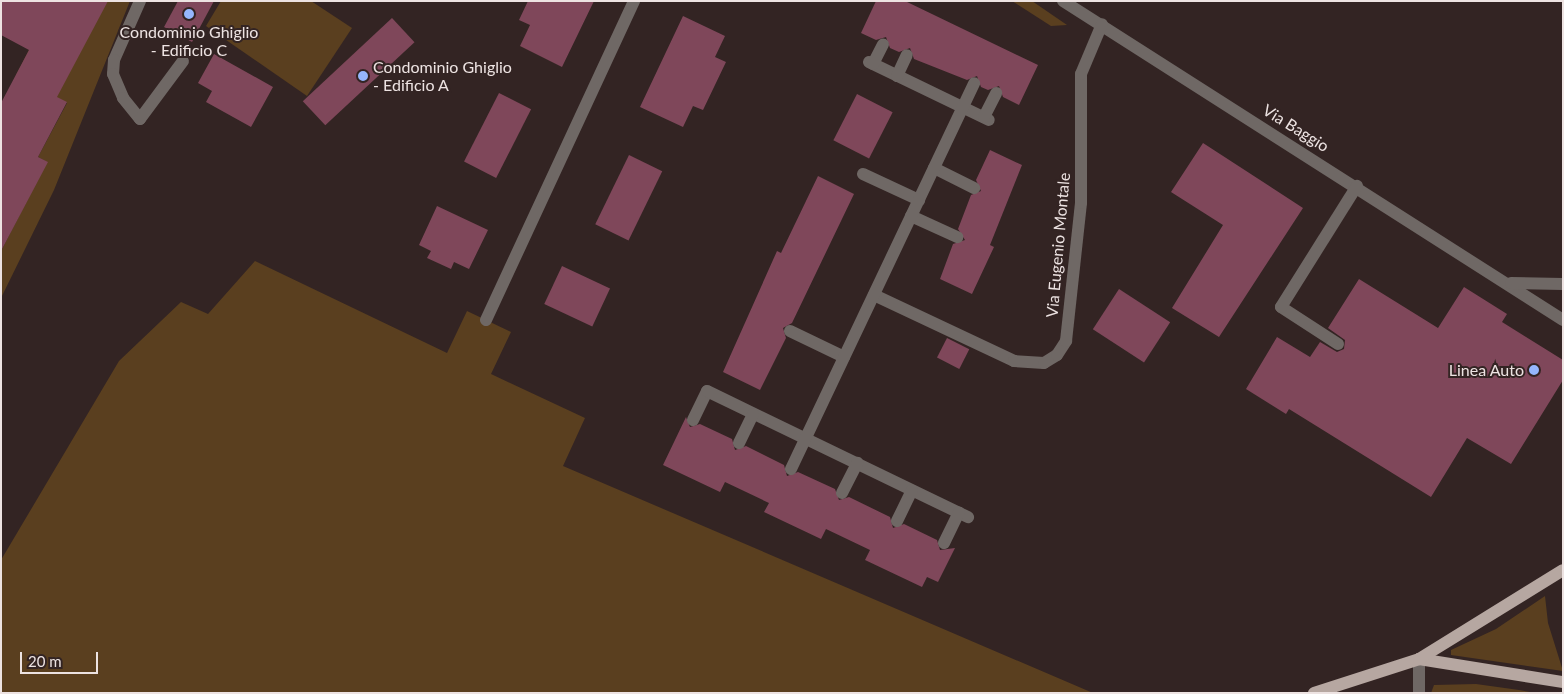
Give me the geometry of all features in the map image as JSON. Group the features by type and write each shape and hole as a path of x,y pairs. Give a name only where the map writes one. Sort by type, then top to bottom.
{"main road":[{"path":"1314,693 1419,659 1563,570"},
{"path":"1419,659 1563,682"}],"street":[{"path":"140,1 114,60 113,74 123,98 140,119 183,61"},
{"path":"486,320 634,1"},
{"name":"Via Baggio","path":"1063,1 1511,283 1563,320"},
{"name":"Via Eugenio Montale","path":"874,295 951,332 1029,365 1057,355 1066,342 1081,203 1081,74 1102,24"},
{"path":"883,44 871,63 987,118 996,93"},
{"path":"897,76 907,56"},
{"path":"791,469 974,83"},
{"path":"934,168 974,188"},
{"path":"863,174 919,200"},
{"path":"1338,344 1281,307 1357,186"},
{"path":"911,216 957,237"},
{"path":"1511,283 1563,284"},
{"path":"790,331 844,357"},
{"path":"693,420 707,391 963,514 944,543"},
{"path":"740,443 753,414"},
{"path":"842,493 857,463"},
{"path":"897,521 912,490"},
{"path":"1419,659 1419,693"}],"shaded area":[{"path":"108,1 130,1 54,190 1,298 1,251 47,162 38,157 67,103 16,75 29,50"},
{"path":"221,1 311,1 352,28 307,96 206,26"},
{"path":"1012,1 1032,1 1067,25 1051,26"},
{"path":"255,261 447,353 467,311 511,332 491,374 585,418 563,466 1093,693 1,693 1,560 119,361 181,302 208,314"},
{"path":"1545,596 1548,623 1563,671 1451,655 1451,650 1496,629"},
{"path":"1476,684 1536,693 1431,693 1434,685"}],"building":[{"path":"1,1 108,1 57,97 67,102 38,157 48,162 1,251 1,103 29,50 1,35"},
{"name":"Condominio Ghiglio - Edificio C","path":"178,1 214,1 192,42 164,27"},
{"path":"528,1 594,1 562,67 520,46 530,25 519,20"},
{"path":"876,1 905,1 1038,65 1019,105 1003,97 999,86 988,90 981,87 977,76 967,80 914,59 910,48 899,52 890,48 886,37 876,40 861,33"},
{"path":"683,16 725,36 715,57 726,62 703,110 693,106 683,127 640,107"},
{"name":"Condominio Ghiglio - Edificio A","path":"392,18 415,42 325,125 303,101"},
{"path":"214,54 273,87 251,127 206,102 212,91 198,83"},
{"path":"499,93 531,109 496,178 464,162"},
{"path":"857,94 893,112 869,158 833,140"},
{"path":"1203,143 1303,208 1219,337 1172,308 1223,225 1171,192"},
{"path":"990,150 1022,165 990,245 994,247 972,294 940,279 953,244 965,240 958,229 971,195 981,191 976,180"},
{"path":"629,155 662,171 629,240 595,224"},
{"path":"818,176 854,194 792,323 783,328 786,338 760,390 723,372 777,251 781,253"},
{"path":"437,206 488,230 469,269 454,262 451,269 427,258 431,251 419,245"},
{"path":"562,266 610,288 592,326 544,304"},
{"path":"1359,279 1438,328 1464,287 1507,314 1502,322 1563,360 1563,380 1511,464 1467,438 1431,497 1289,409 1286,414 1246,389 1277,337 1310,357 1320,342 1337,352 1344,349 1345,340 1328,328"},
{"path":"1119,289 1170,322 1144,362 1093,329"},
{"path":"947,338 969,349 959,369 937,358"},
{"path":"686,417 690,427 700,424 732,439 735,450 746,446 784,465 787,476 798,472 835,489 839,500 849,497 890,517 893,528 904,524 937,540 940,550 955,548 938,582 927,577 922,587 865,560 870,550 826,529 821,539 764,512 769,503 725,482 720,492 663,465"}],"place":[{"name":"Condominio Ghiglio - Edificio C","path":"189,14"},
{"name":"Condominio Ghiglio - Edificio A","path":"363,76"},
{"name":"Linea Auto","path":"1534,370"}]}
